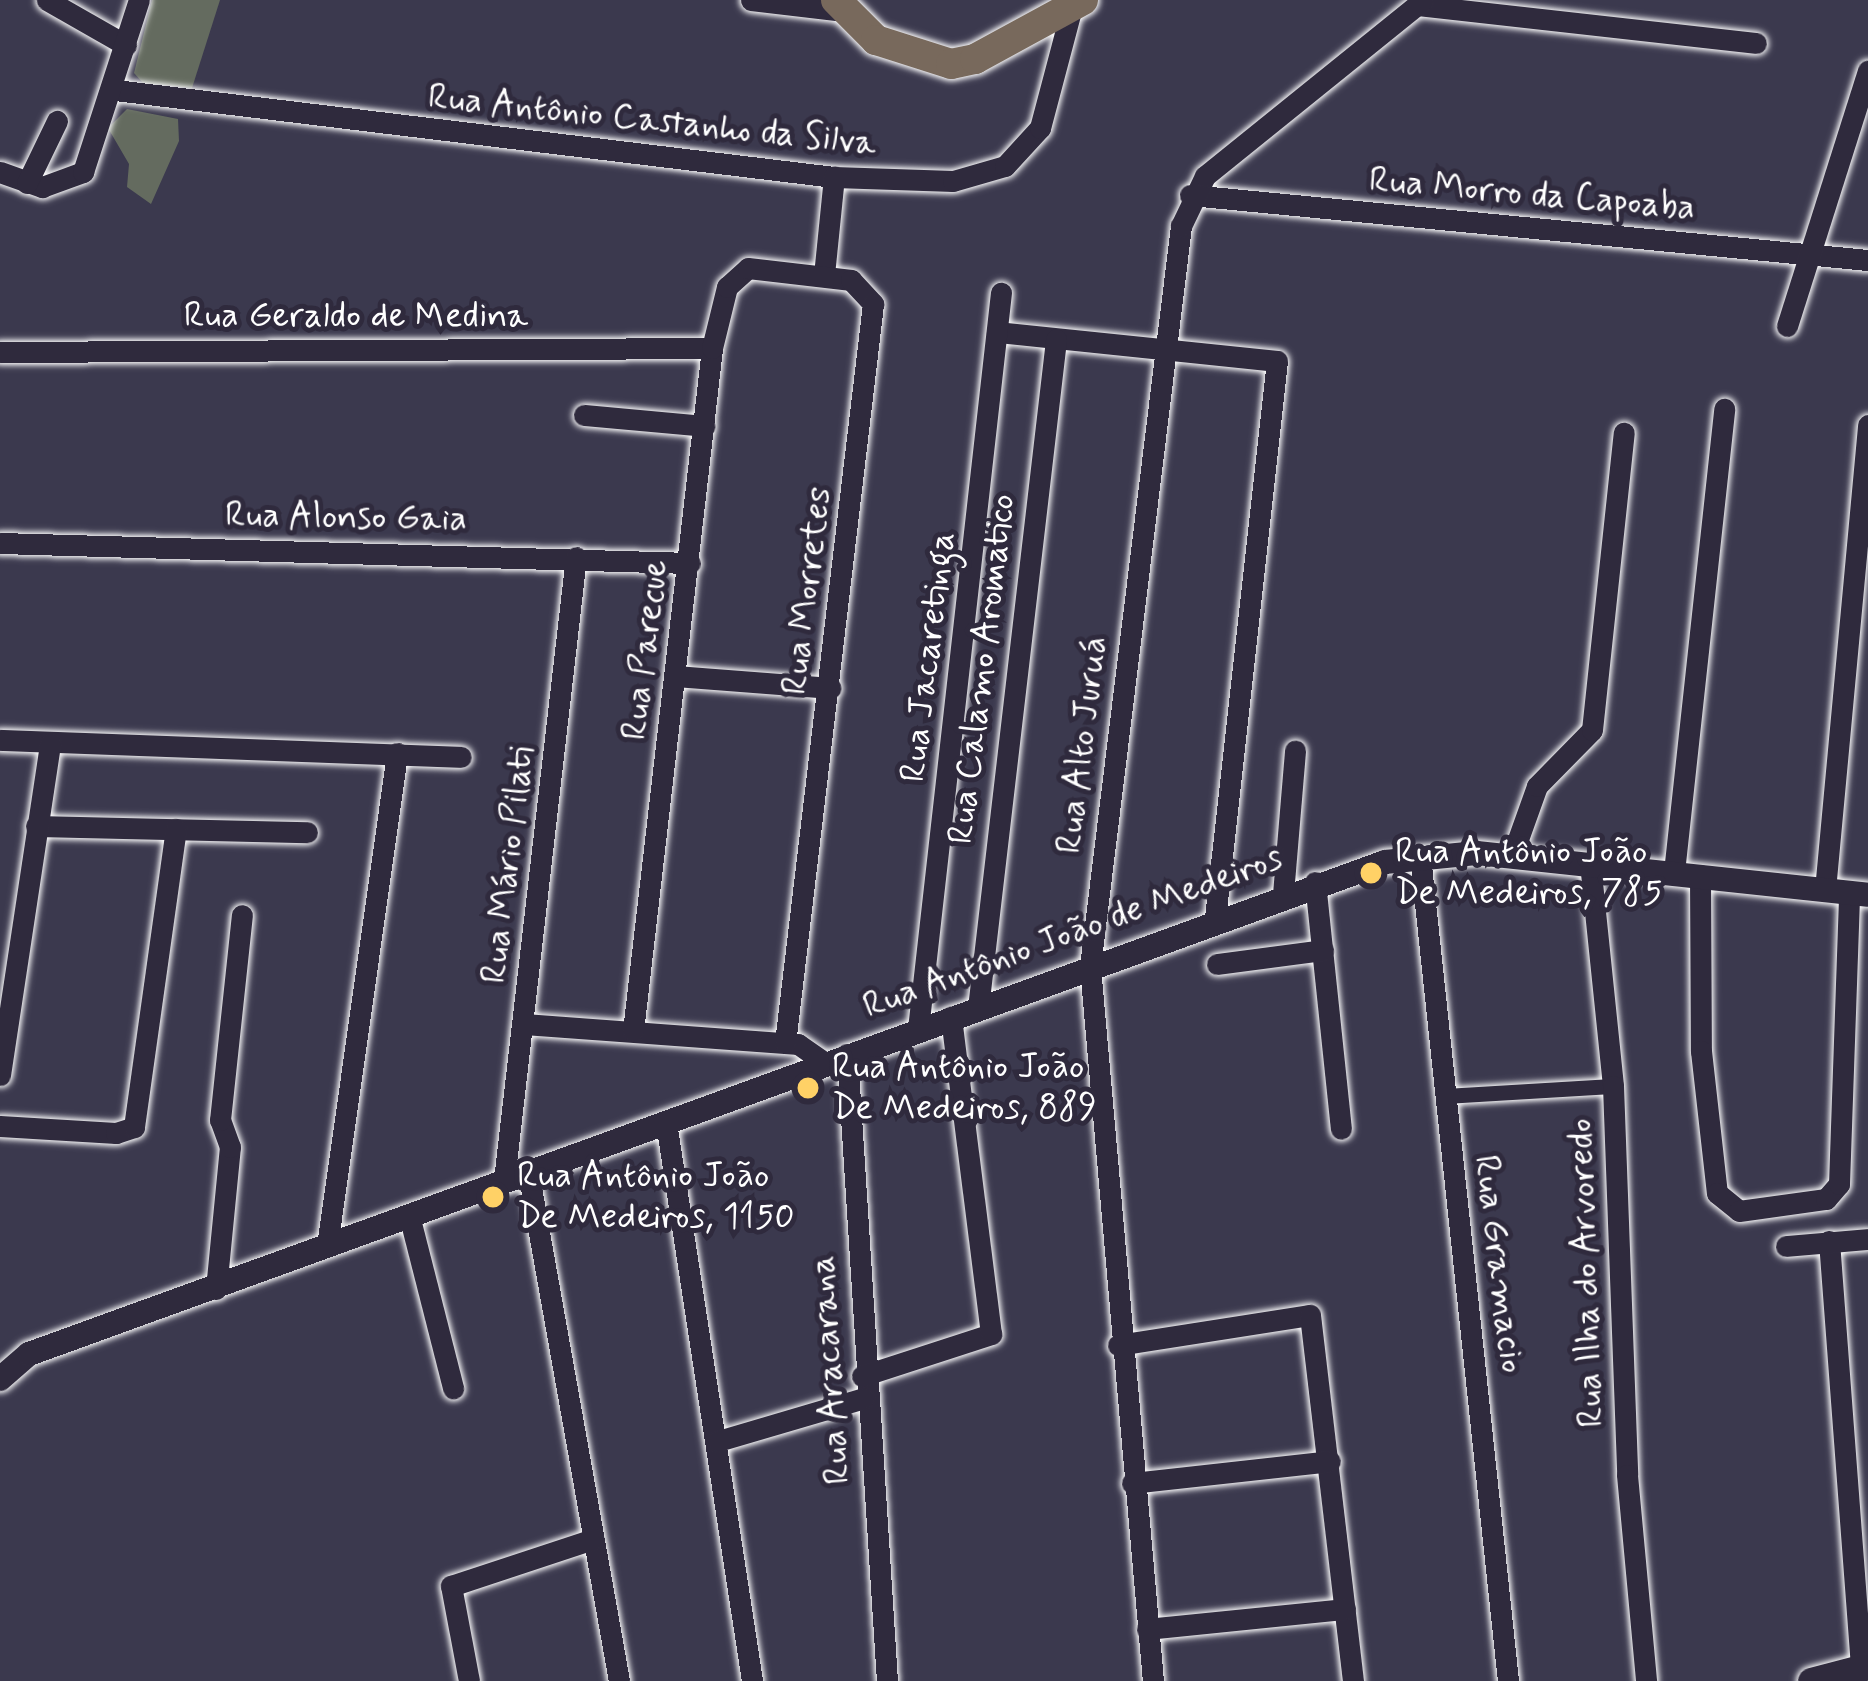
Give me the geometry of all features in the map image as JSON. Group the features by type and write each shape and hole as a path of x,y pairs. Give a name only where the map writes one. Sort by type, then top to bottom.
{"main road":[{"path":"840,6 902,53 951,64 975,59 1078,4"},
{"path":"1811,1681 1864,1667"}],"street":[{"path":"47,0 126,45"},
{"path":"0,172 27,184 59,186 82,172 116,90 139,0"},
{"path":"752,0 840,6"},
{"path":"1190,195 1420,2 1756,43"},
{"name":"Rua Antônio Castanho da Silva","path":"116,90 835,177 953,181 1005,166 1040,128 1078,4"},
{"path":"1787,326 1868,71"},
{"path":"27,184 57,121"},
{"path":"824,275 835,177"},
{"name":"Rua Morro da Capoaba","path":"1190,195 1868,260"},
{"name":"Rua Alto Juruá","path":"1153,1681 1118,1345 1090,966 1164,345 1190,195"},
{"name":"Rua Morretes","path":"731,278 748,268 824,275 863,286 873,304 831,688 785,1043"},
{"name":"Rua Parecue","path":"633,1031 712,348 731,278"},
{"name":"Rua Jacaretinga","path":"918,1029 1001,293"},
{"path":"997,332 1164,345 1276,361 1215,918"},
{"name":"Rua Calamo Aromatico","path":"977,1008 1057,340"},
{"name":"Rua Geraldo de Medina","path":"0,352 712,348"},
{"path":"1673,872 1724,410"},
{"path":"584,416 704,426"},
{"path":"1700,875 1700,1030 1717,1193 1738,1211 1826,1199 1838,1184 1868,425"},
{"path":"1512,856 1537,785 1592,730 1624,433"},
{"name":"Rua Alonso Gaia","path":"0,543 690,563"},
{"name":"Rua Mário Pilati","path":"576,557 524,1024 516,1176 619,1681"},
{"path":"676,676 831,688"},
{"path":"0,740 460,757"},
{"path":"0,1076 8,963 50,743"},
{"path":"1283,894 1295,751"},
{"path":"327,1246 397,753"},
{"path":"36,826 308,832"},
{"path":"0,1126 116,1133 134,1126 176,829"},
{"name":"Rua Antônio João de Medeiros","path":"0,1379 29,1354 1315,882 1420,856 1512,856 1848,892"},
{"name":"Rua Gramacio","path":"1420,856 1508,1681"},
{"name":"Rua Ilha do Arvoredo","path":"1590,863 1613,1086 1627,1475 1646,1681"},
{"path":"1315,882 1341,1129"},
{"path":"216,1289 230,1147 220,1120 242,915"},
{"path":"1217,964 1323,950"},
{"path":"718,1441 991,1334 951,1017"},
{"path":"524,1024 785,1043 836,1058"},
{"name":"Rua Aracarana","path":"836,1058 887,1681"},
{"path":"1444,1096 1613,1086"},
{"path":"666,1122 752,1681"},
{"path":"409,1215 453,1388"},
{"path":"1786,1246 1868,1239"},
{"path":"1829,1241 1864,1667"},
{"path":"1118,1345 1310,1315 1353,1681"},
{"path":"0,1356 29,1354"},
{"path":"1132,1483 1330,1461"},
{"path":"470,1681 450,1589 593,1539"},
{"path":"1148,1629 1346,1609"}],"shaded area":[{"path":"152,0 220,0 192,88 143,83 134,73"},
{"path":"127,109 178,119 179,141 151,204 127,187 129,164 108,128"}],"place":[{"name":"Rua Antônio João De Medeiros, 785","path":"1371,873"},
{"name":"Rua Antônio João De Medeiros, 889","path":"808,1088"},
{"name":"Rua Antônio João De Medeiros, 1150","path":"493,1197"}]}
